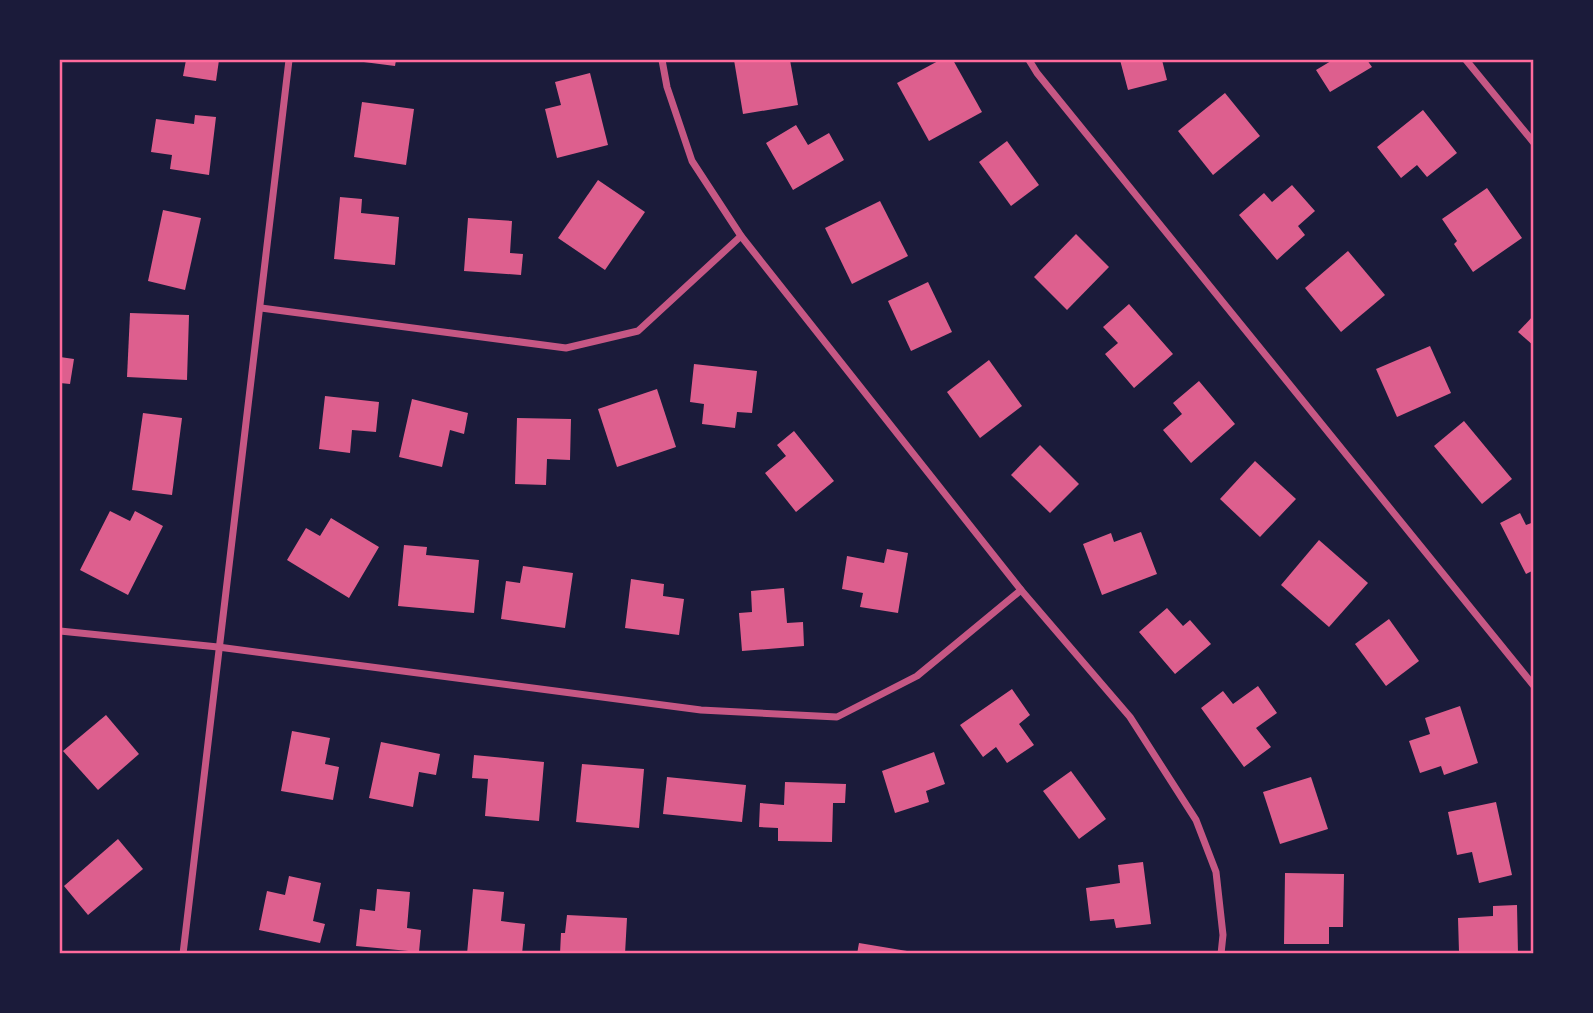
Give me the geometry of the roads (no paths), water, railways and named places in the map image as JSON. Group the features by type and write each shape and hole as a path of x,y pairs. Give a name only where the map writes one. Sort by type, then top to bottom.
{"street":[{"path":"183,954 289,60"},
{"path":"662,60 667,87 692,162 741,236 1021,590 1130,717 1196,820 1216,872 1223,935 1221,954"},
{"path":"1029,60 1534,687"},
{"path":"1466,60 1534,143"},
{"path":"261,308 566,348 638,331 741,236"},
{"path":"60,631 218,647 701,710 837,717 917,677 1021,590"}]}
